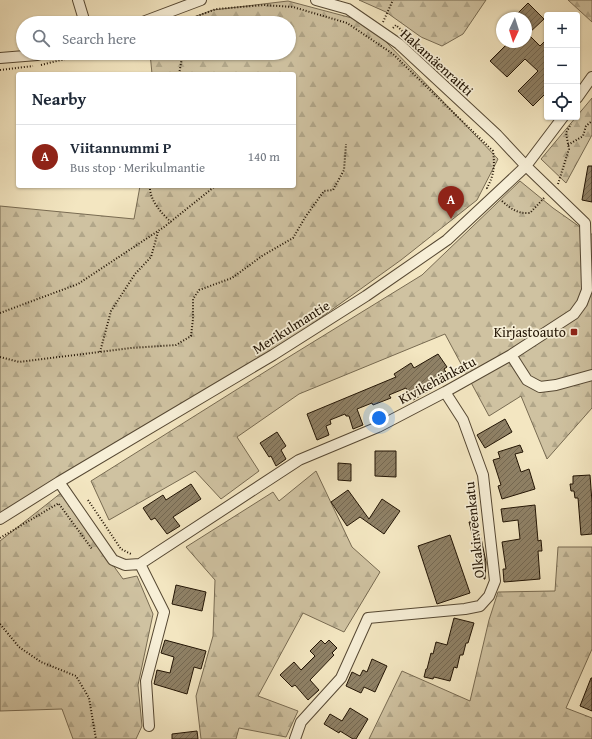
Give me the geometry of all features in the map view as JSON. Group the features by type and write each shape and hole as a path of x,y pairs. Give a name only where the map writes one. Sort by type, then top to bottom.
{"street":[{"path":"78,0 83,16"},
{"path":"159,16 201,0"},
{"name":"Hakamäenraitti","path":"316,0 348,9 399,44 497,135 526,166"},
{"path":"0,58 16,57"},
{"path":"580,94 592,77"},
{"name":"Merikulmantie","path":"0,518 274,355 366,296 447,240 526,166 561,120"},
{"name":"Kivikehänkatu","path":"140,564 298,460 378,427 445,392 511,355 574,314 582,303 588,290 589,223 526,166"},
{"path":"511,355 527,380 540,387 556,385 592,375"},
{"name":"Olkakirveenkatu","path":"295,739 301,722 341,678 368,618 480,606 489,596 495,581 483,475 463,420 445,392"},
{"path":"59,482 112,560 125,565 140,564 164,612 146,681 149,726"}],"path":[{"path":"379,30 393,0"},
{"path":"198,16 216,9 264,5 293,7 346,23 393,54 493,151 495,167 493,177 488,188 510,209 522,214 530,213 547,195"},
{"path":"179,72 182,60"},
{"path":"568,145 583,136 586,126 592,121"},
{"path":"558,184 569,149 566,132 571,124"},
{"path":"0,357 19,362 131,348 176,345 191,336 193,299 199,290 232,278 262,256 293,238 306,216 324,191 333,190 344,170 346,144"},
{"path":"150,188 159,212 171,222"},
{"path":"0,313 78,284 158,232 213,188"},
{"path":"100,352 111,311 135,274 151,257 158,232"},
{"path":"0,538 70,497"},
{"path":"88,500 121,549 134,556"},
{"path":"0,624 19,647 41,662 76,676 89,698 96,739"}],"green space":[{"path":"359,0 486,0 463,34 442,46 421,37 386,12"},
{"path":"568,0 592,0 592,22"},
{"path":"288,1 367,22 498,159 477,200 401,260 298,334 0,514 0,206 134,219 140,188 296,188 296,72 152,72 151,60 296,60 296,16 196,16 213,10"},
{"path":"592,98 592,135 566,183 541,159 574,120 580,120 580,112"},
{"path":"520,181 553,208 592,234 592,408 547,459 521,396 489,416 445,334 299,394 237,437 259,471 221,499 195,471 109,520 91,481 422,275"},
{"path":"316,471 352,547 380,572 344,632 303,613 258,696 298,711 286,737 239,728 236,739 201,739 196,696 213,636 215,580 186,547 273,492 279,501"},
{"path":"61,493 123,579 137,576 153,614 138,685 142,726 136,739 73,739 62,709 0,711 0,541"},
{"path":"558,547 592,547 592,649 566,708 592,718 592,739 369,739 402,671 470,701 489,620 498,592 555,591"}],"building":[{"path":"528,3 544,19 532,30 532,12 519,12"},
{"path":"532,38 540,46 544,42 544,95 533,106 518,91 538,71 525,59 507,77 490,61 503,48 532,48"},
{"path":"588,166 592,166 592,202 582,200"},
{"path":"438,354 447,367 444,369 450,379 413,400 406,388 389,395 391,398 357,409 363,425 353,429 349,416 346,416 345,414 330,420 331,424 326,426 329,435 317,440 307,414 396,377 394,374 411,363 414,368"},
{"path":"505,419 512,432 485,448 477,435"},
{"path":"277,432 286,446 281,450 286,459 276,466 271,456 269,457 260,443"},
{"path":"520,445 523,452 515,454 521,472 529,469 535,489 502,499 498,486 501,485 493,460 500,458 498,452"},
{"path":"375,451 396,451 396,477 375,476"},
{"path":"338,463 351,464 351,481 338,480"},
{"path":"590,475 592,534 581,535 578,498 575,498 574,491 571,491 570,484 573,484 573,476"},
{"path":"191,484 201,499 173,517 180,526 167,534 155,518 151,520 143,508 163,495 166,500"},
{"path":"348,490 369,519 382,499 400,511 384,534 360,517 347,526 331,502"},
{"path":"535,505 538,541 541,540 542,551 538,551 540,579 504,582 503,569 506,569 502,542 520,539 518,520 503,522 501,509"},
{"path":"469,522 471,522 481,538 486,562 485,579 484,579"},
{"path":"450,535 470,593 437,604 418,546"},
{"path":"176,585 206,592 202,611 172,604"},
{"path":"454,618 474,623 463,655 460,655 457,668 454,667 450,681 434,677 433,679 424,677 436,642 447,645"},
{"path":"165,640 206,651 201,669 194,667 187,694 154,684 157,670 170,673 174,657 161,653"},
{"path":"321,640 325,644 329,640 337,648 332,653 334,655 310,680 319,690 308,700 295,685 292,687 280,675 294,662 301,670 315,656 310,651"},
{"path":"372,659 387,666 375,692 364,687 361,693 346,686 352,672 360,676 363,670 367,672"},
{"path":"592,678 592,711 580,706"},
{"path":"350,708 368,719 356,739 353,739 340,731 339,733 324,724 330,714 342,721"},
{"path":"197,731 198,739 172,739 172,734"}],"place":[{"name":"Viitannummi P","path":"451,219"},
{"name":"Kirjastoauto","path":"574,332"}]}
